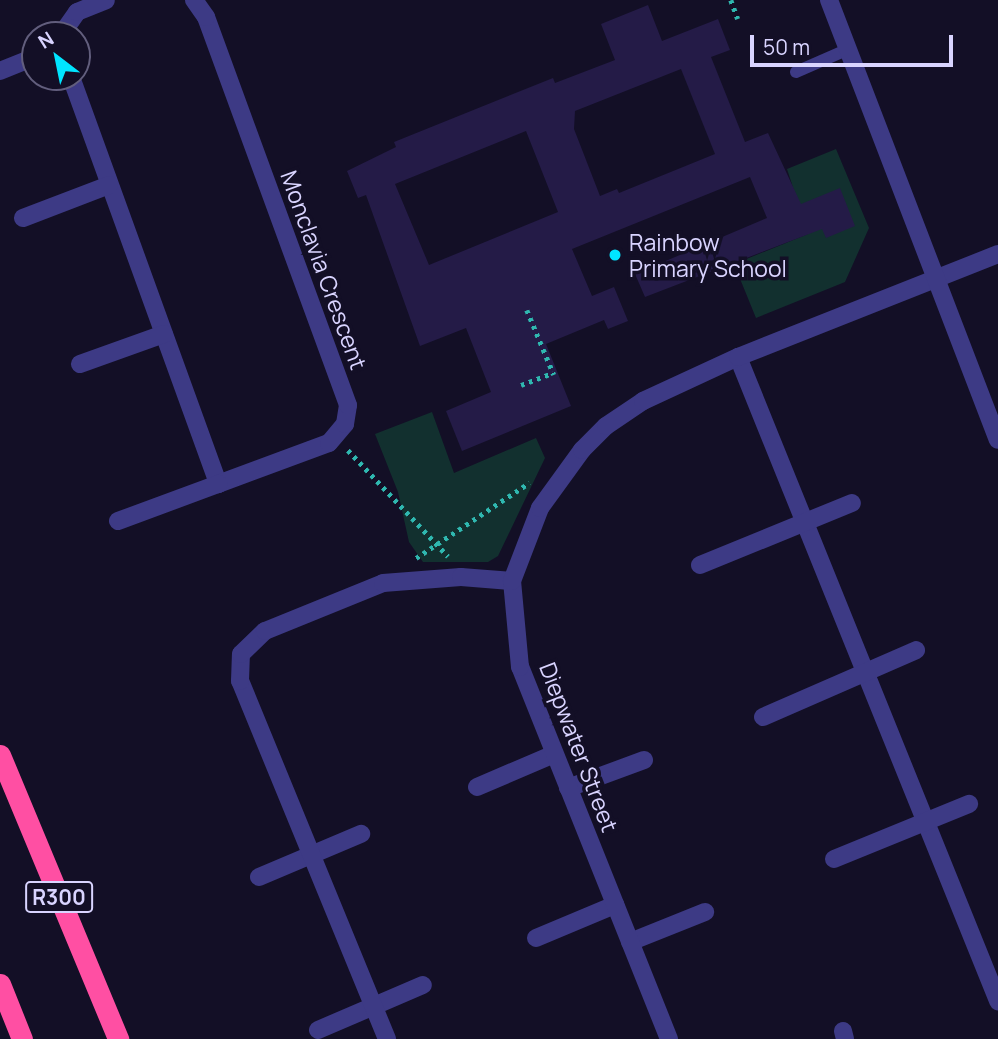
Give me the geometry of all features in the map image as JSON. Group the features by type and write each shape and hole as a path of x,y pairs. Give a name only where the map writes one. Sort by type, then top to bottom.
{"highway":[{"name":"R300","path":"0,755 118,1039"},
{"path":"0,984 22,1039"}],"street":[{"path":"71,6 106,0"},
{"name":"Monclavia Crescent","path":"194,0 206,17 348,405 345,424 336,437"},
{"path":"829,0 933,281 998,440"},
{"path":"0,71 21,63"},
{"path":"76,91 218,484"},
{"path":"23,218 109,185"},
{"name":"Diepwater Street","path":"669,1039 520,667 512,581 540,508 560,477 627,411 738,357 998,254"},
{"path":"80,364 164,334"},
{"path":"738,357 926,822 992,970 998,1001"},
{"path":"118,521 321,447 336,437"},
{"path":"700,565 852,502"},
{"path":"387,1039 240,681 241,654 265,631 371,587 409,579 461,577 512,581"},
{"path":"763,717 916,650"},
{"path":"477,787 554,754"},
{"path":"568,788 645,760"},
{"path":"834,859 969,804"},
{"path":"259,877 361,834"},
{"path":"536,938 615,905"},
{"path":"630,942 705,912"},
{"path":"318,1030 424,985"}],"lane":[{"path":"796,72 846,50"}],"path":[{"path":"731,0 738,19"},
{"path":"521,385 553,374 527,310"},
{"path":"336,437 439,542 461,577"},
{"path":"409,579 412,562 439,542 533,480 560,477"}],"green space":[{"path":"836,149 869,228 845,282 756,318 734,264 808,234 787,169"},
{"path":"432,412 454,473 536,438 545,458 498,556 488,562 423,562 409,542 398,492 375,434"}],"building":[{"path":"648,5 662,41 718,19 730,50 711,57 745,142 768,133 801,204 840,188 855,226 826,238 822,229 645,297 635,274 767,218 750,177 572,249 592,296 614,287 628,321 608,329 604,320 546,344 571,406 462,451 446,411 491,392 466,328 420,346 366,195 358,198 347,171 396,147 394,142 553,78 555,83 615,60 601,24","holes":["681,69 715,154 619,193 617,189 600,196 574,129 575,111","526,131 558,212 429,265 395,184"]}],"place":[{"name":"Rainbow Primary School","path":"615,255"}]}
